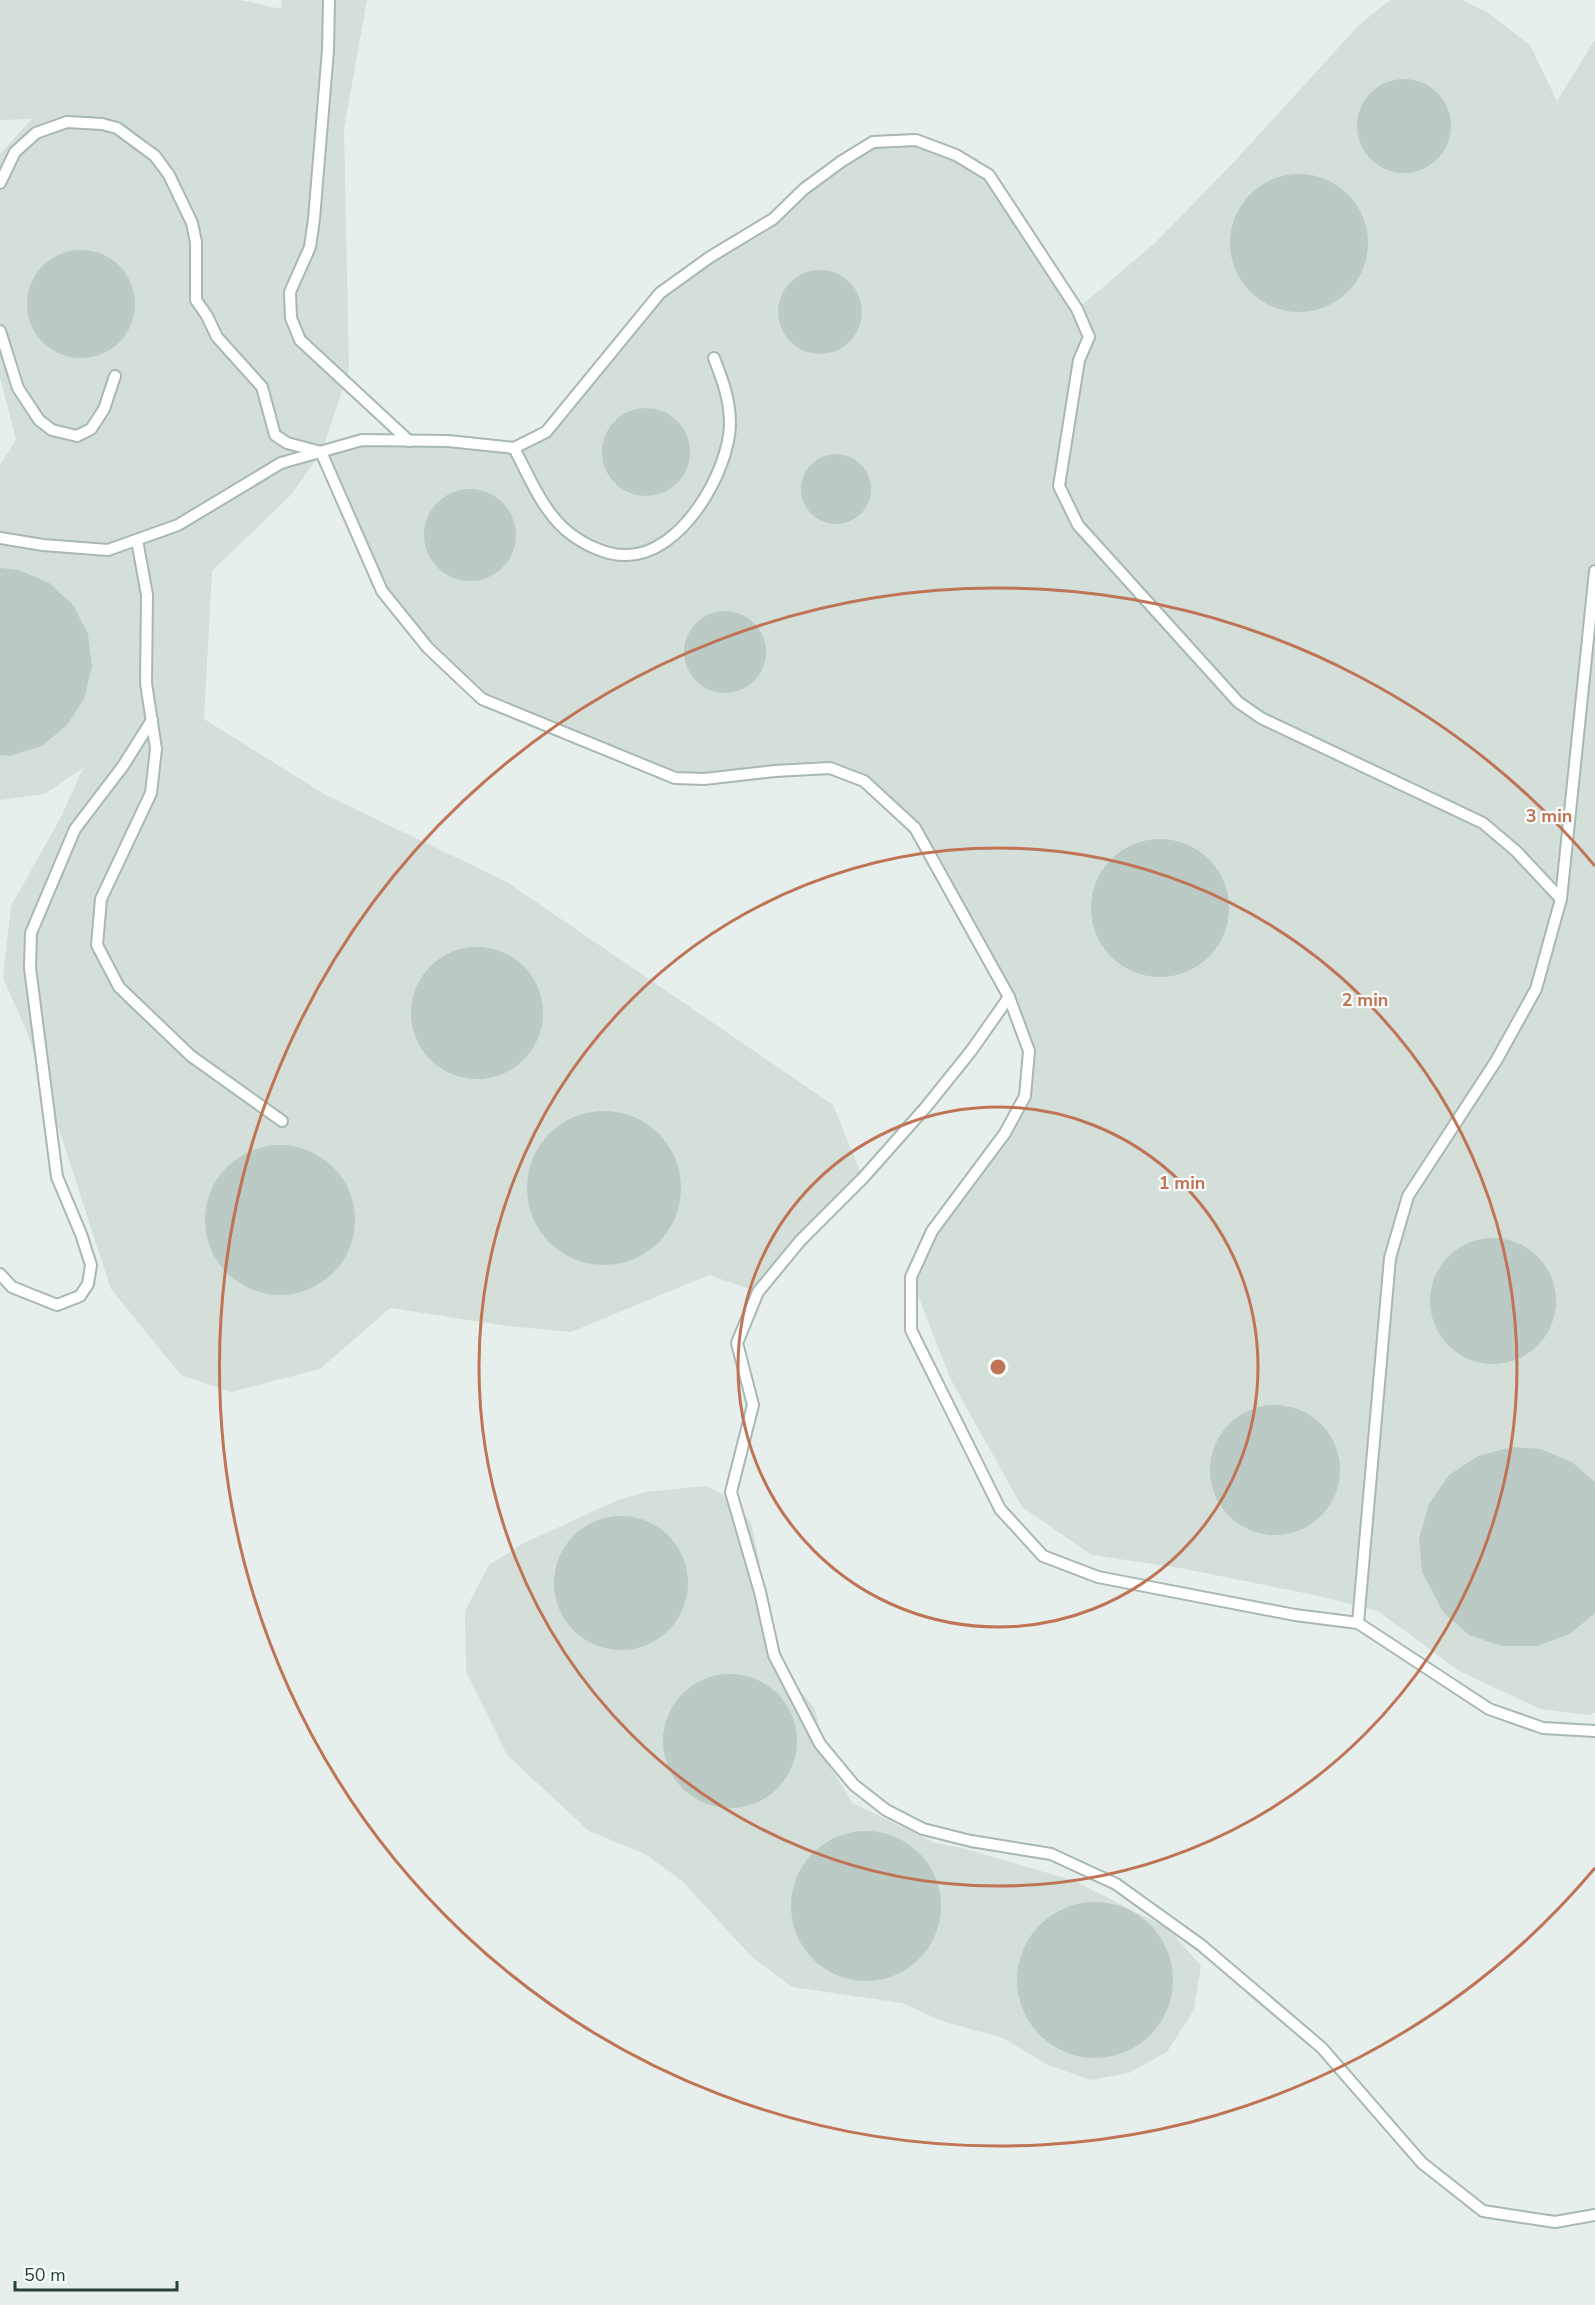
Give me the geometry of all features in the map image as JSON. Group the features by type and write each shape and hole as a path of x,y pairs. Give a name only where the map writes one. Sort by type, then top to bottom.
{"lane":[{"path":"329,0 328,50 314,219 310,247 290,292 291,318 300,340 409,441"},
{"path":"0,183 15,152 36,133 67,122 102,124 117,128 155,156 169,175 192,223 196,242 196,300 217,337 262,387 275,435 287,443 321,452"},
{"path":"0,538 43,545 108,550 178,525 281,463 362,440 448,441 514,448 546,432 660,293 710,257 773,219 804,189 842,160 873,142 916,140 956,155 989,175 1077,309 1089,337 1080,360 1059,486 1078,525 1238,702 1262,718 1483,823 1516,851 1561,899"},
{"path":"0,331 18,388 39,420 52,430 77,436 91,429 104,409 115,376"},
{"path":"514,448 555,520 572,535 597,549 627,555 651,550 667,542 686,522 712,487 724,459 730,426 728,395 714,358"},
{"path":"321,452 382,591 428,648 482,699 675,778 704,779 830,768 864,781 915,828 1009,997 1029,1051 1025,1096 1005,1133 932,1231 911,1277 910,1330 1000,1509 1043,1556 1098,1577 1295,1615 1358,1623 1489,1708 1543,1728 1595,1731"},
{"path":"136,540 147,596 146,683 156,749 151,793 101,899 97,945 119,987 191,1056 282,1121"},
{"path":"1358,1623 1390,1258 1408,1196 1496,1061 1536,989 1561,899 1595,572"},
{"path":"0,1274 12,1287 57,1305 80,1296 88,1284 91,1265 81,1234 57,1177 30,968 31,933 75,830 123,766 152,720"},
{"path":"1009,997 971,1052 926,1107 863,1178 800,1241 758,1292 737,1342 753,1405 731,1492 760,1592 774,1654 820,1744 854,1785 886,1810 923,1829 971,1841 1051,1854 1116,1884 1201,1945 1322,2048 1422,2163 1483,2211 1554,2222 1595,2215"}],"shaded area":[{"path":"0,0 240,0 281,9 282,0 367,0 344,129 349,371 322,451 362,440 514,448 546,432 660,293 773,219 873,142 916,140 989,175 1077,309 1155,243 1234,162 1359,25 1390,0 1462,0 1487,12 1530,45 1557,101 1595,40 1595,1713 1588,1715 1540,1709 1459,1671 1378,1611 1319,1596 1180,1568 1092,1555 1022,1507 950,1378 911,1277 932,1231 1025,1096 1029,1051 1009,997 915,828 864,781 830,768 675,778 482,699 382,591 321,452 290,496 212,571 204,719 326,795 507,882 833,1105 863,1178 758,1292 709,1275 571,1332 508,1326 390,1308 320,1369 231,1392 181,1375 111,1289 27,1032 3,978 11,906 61,817 83,768 45,794 0,800 0,465 16,440 0,377 0,154 32,119 0,120"},
{"path":"706,1486 728,1497 751,1522 759,1559 764,1624 783,1670 815,1709 827,1762 853,1803 935,1843 962,1848 1075,1881 1169,1929 1201,1966 1194,2010 1167,2052 1129,2073 1091,2080 1048,2065 1003,2038 942,2021 902,2003 792,1987 752,1957 682,1881 645,1854 589,1831 507,1755 466,1672 465,1611 489,1565 522,1544 618,1500 646,1492"}],"building":[{"path":"1404,79 1422,82 1437,93 1448,108 1451,126 1448,144 1437,159 1422,170 1404,173 1386,170 1371,159 1360,144 1357,126 1360,108 1371,93 1386,82"},
{"path":"1299,174 1325,179 1348,194 1363,217 1368,243 1363,269 1348,292 1325,307 1299,312 1273,307 1250,292 1235,269 1230,243 1235,217 1250,194 1273,179"},
{"path":"81,250 102,254 119,266 131,283 135,304 131,325 119,342 102,354 81,358 60,354 43,342 31,325 27,304 31,283 43,266 60,254"},
{"path":"820,270 836,273 850,282 859,296 862,312 859,328 850,342 836,351 820,354 804,351 790,342 781,328 778,312 781,296 790,282 804,273"},
{"path":"646,408 671,415 683,427 690,452 683,477 671,489 646,496 621,489 609,477 602,452 609,427 621,415"},
{"path":"843,454 856,460 865,469 869,475 871,489 869,503 861,514 850,522 829,524 811,514 803,503 801,482 811,464 822,456"},
{"path":"470,489 496,497 508,509 516,535 508,561 496,573 470,581 444,573 432,561 424,535 432,509 444,497"},
{"path":"0,568 19,570 49,583 73,605 88,634 92,667 84,699 67,725 42,746 10,756 0,755"},
{"path":"717,611 733,611 748,618 759,629 766,644 763,668 754,681 733,693 717,693 702,686 691,675 684,660 684,644 691,629 702,618"},
{"path":"1160,839 1187,844 1199,850 1209,859 1218,869 1224,881 1229,908 1224,935 1218,947 1209,957 1199,966 1187,972 1160,977 1133,972 1121,966 1111,957 1102,947 1096,935 1091,908 1096,881 1102,869 1111,859 1121,850 1133,844"},
{"path":"477,947 502,952 524,966 538,988 543,1013 538,1038 524,1060 502,1074 477,1079 452,1074 430,1060 416,1038 411,1013 416,988 430,966 452,952"},
{"path":"604,1111 619,1112 634,1117 659,1133 675,1158 680,1173 680,1203 675,1218 659,1243 634,1259 619,1264 604,1265 589,1264 574,1259 549,1243 533,1218 528,1203 527,1188 528,1173 533,1158 549,1133 574,1117 589,1112"},
{"path":"280,1145 309,1151 333,1167 349,1191 355,1220 349,1249 333,1273 309,1289 280,1295 251,1289 227,1273 211,1249 205,1220 211,1191 227,1167 251,1151"},
{"path":"1493,1238 1517,1243 1538,1256 1551,1277 1556,1301 1551,1325 1538,1346 1517,1359 1493,1364 1469,1359 1448,1346 1435,1325 1430,1301 1435,1277 1448,1256 1469,1243"},
{"path":"1275,1405 1300,1410 1321,1424 1335,1445 1340,1470 1335,1495 1321,1516 1300,1530 1275,1535 1250,1530 1229,1516 1215,1495 1210,1470 1215,1445 1229,1424 1250,1410"},
{"path":"1512,1447 1540,1449 1572,1462 1595,1482 1595,1613 1570,1634 1537,1646 1502,1646 1469,1635 1443,1612 1422,1572 1419,1538 1429,1504 1449,1475 1478,1456"},
{"path":"621,1516 647,1521 668,1536 683,1557 688,1583 683,1609 668,1630 647,1645 621,1650 595,1645 574,1630 559,1609 554,1583 559,1557 574,1536 595,1521"},
{"path":"730,1674 756,1679 778,1693 792,1715 797,1741 792,1767 778,1789 756,1803 730,1808 704,1803 682,1789 668,1767 663,1741 668,1715 682,1693 704,1679"},
{"path":"866,1831 895,1837 919,1853 935,1877 941,1906 935,1935 919,1959 895,1975 866,1981 837,1975 813,1959 797,1935 791,1906 797,1877 813,1853 837,1837"},
{"path":"1095,1902 1110,1903 1125,1908 1150,1925 1167,1950 1172,1965 1172,1995 1167,2010 1150,2035 1125,2052 1110,2057 1095,2058 1080,2057 1065,2052 1040,2035 1023,2010 1018,1995 1017,1980 1018,1965 1023,1950 1040,1925 1065,1908 1080,1903"}]}
